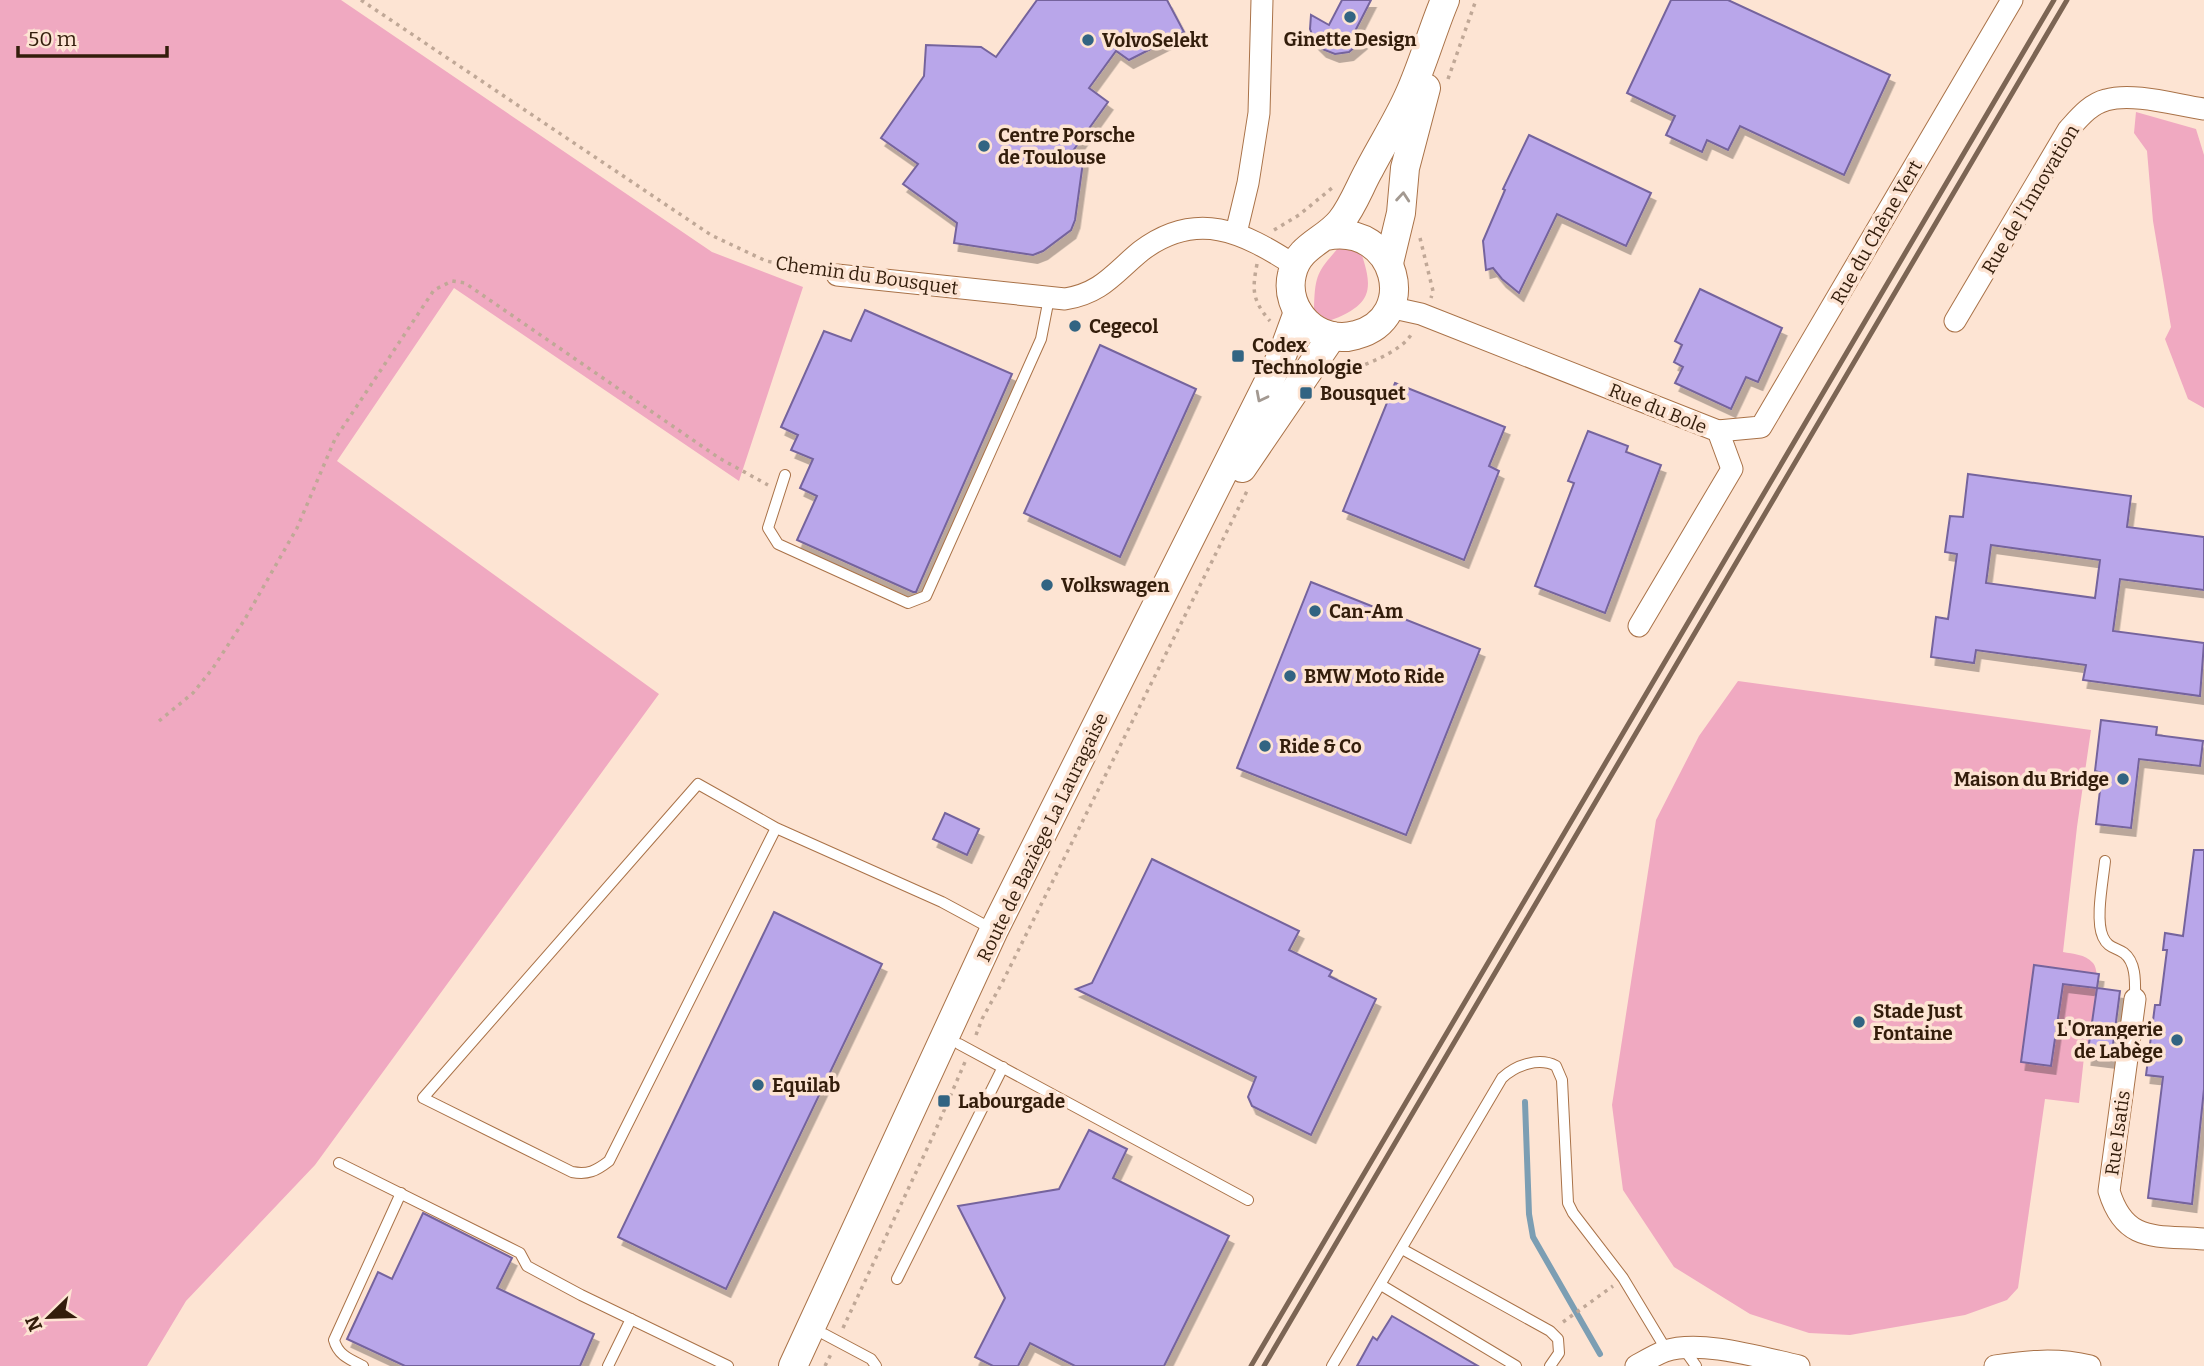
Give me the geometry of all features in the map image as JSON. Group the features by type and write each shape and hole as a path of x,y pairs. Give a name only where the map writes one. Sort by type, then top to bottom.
{"main road":[{"path":"1445,0 1408,97 1342,220 1326,236 1307,247 1294,265 1290,285 1298,312 1316,330 1332,336 1343,337 1366,332 1376,325 1389,307 1394,285 1389,263 1401,213 1405,168 1421,100 1460,0"},
{"path":"1326,236 1338,234 1363,238 1373,244 1389,263"},
{"name":"Route de Baziège La Lauragaise","path":"793,1366 994,930 1283,353 1298,312"},
{"name":"Route de Baziège La Lauragaise","path":"810,1366 831,1338 965,1047 1016,924 1236,477 1332,336"}],"street":[{"path":"1236,233 1248,183 1259,113 1262,0"},
{"name":"Rue du Chêne Vert","path":"1718,431 1761,427 2012,0"},
{"name":"Rue de l'Innovation","path":"1955,321 2068,130 2085,111 2106,100 2133,98 2204,109"},
{"name":"Chemin du Bousquet","path":"837,275 1065,299 1082,296 1099,288 1141,252 1172,234 1200,228 1216,228 1236,233 1265,246 1294,265"},
{"name":"Rue du Bole","path":"1389,307 1421,314 1718,431 1732,469 1639,626"},
{"name":"Rue Isatis","path":"2135,999 2109,1191 2114,1208 2125,1223 2138,1233 2204,1240"},
{"path":"1640,1364 1704,1348 1733,1351 1799,1366"},
{"path":"1995,1366 2036,1360 2070,1361 2090,1366"}],"lane":[{"path":"785,475 768,528 778,544 908,603 926,596 1041,339 1049,298"},
{"path":"776,828 609,1161 594,1172 572,1172 423,1098 698,784 776,828 942,902 994,930"},
{"path":"2105,861 2100,928 2109,947 2124,954 2131,964 2135,977 2135,999"},
{"path":"965,1047 1248,1200"},
{"path":"1332,1366 1502,1078 1518,1067 1531,1063 1550,1063 1556,1066 1562,1080 1568,1203 1573,1213 1682,1355"},
{"path":"897,1279 1003,1067"},
{"path":"339,1163 520,1253 527,1266 727,1366"},
{"path":"363,1366 344,1357 336,1348 334,1340 401,1194"},
{"path":"1402,1249 1550,1331 1558,1339 1559,1353 1550,1366"},
{"path":"1381,1285 1516,1366"},
{"path":"608,1366 631,1319"},
{"path":"831,1338 873,1362 888,1366"}],"path":[{"name":"Chemin du Bousquet","path":"361,0 711,235 766,261 837,275"},
{"path":"1273,232 1274,228 1299,215 1334,186"},
{"path":"1420,236 1433,291 1431,301"},
{"path":"1259,258 1253,291 1255,302 1271,323"},
{"path":"159,720 192,693 213,668 245,619 297,528 335,439 434,290 452,281 465,283 719,458 779,492"},
{"path":"1328,376 1360,366 1395,350 1411,337 1414,329"},
{"path":"825,1366 831,1338 933,1136 965,1047 1008,971 1250,485"},
{"path":"925,1132 933,1136"},
{"path":"1562,1323 1623,1278"}],"shaded area":[{"path":"0,0 341,0 712,252 803,287 739,481 454,288 337,461 659,694 315,1165 186,1301 147,1366 0,1366"},
{"path":"2136,112 2196,129 2204,155 2204,408 2188,399 2165,339 2171,327 2153,221 2147,151 2134,133"},
{"path":"1341,245 1360,250 1368,286 1366,295 1354,309 1329,321 1314,310 1315,288 1322,268"},
{"name":"Stade Just Fontaine","path":"1738,681 2091,730 2063,952 2086,958 2093,963 2096,970 2097,994 2093,1023 2087,1057 2084,1057 2079,1103 2045,1099 2018,1288 2007,1300 1965,1315 1850,1335 1809,1333 1750,1314 1674,1267 1623,1190 1612,1105 1656,820 1699,736"}],"building":[{"name":"Centre Porsche de Toulouse","path":"1037,0 1167,0 1184,32 1129,60 1116,51 1089,88 1108,102 1070,155 1084,155 1075,220 1071,230 1043,251 1033,255 954,243 957,223 903,184 918,164 881,138 924,76 926,45 981,47 996,57"},
{"path":"1342,0 1371,0 1352,37 1362,41 1349,52 1335,54 1322,49 1315,42 1310,29 1311,15 1329,25"},
{"path":"1671,0 1728,0 1890,75 1844,175 1740,126 1728,150 1707,140 1702,152 1666,135 1675,116 1627,93"},
{"path":"1529,135 1651,193 1626,246 1557,214 1519,293 1493,268 1486,270 1483,241 1505,190 1503,189"},
{"path":"1700,289 1782,328 1758,382 1746,377 1731,409 1675,383 1683,367 1674,362 1682,345 1675,341"},
{"path":"865,310 1012,374 916,592 797,540 817,496 800,488 813,459 791,450 798,435 781,427 824,331 851,341"},
{"path":"1100,345 1196,389 1120,557 1024,513"},
{"path":"1395,383 1505,427 1489,466 1499,471 1464,560 1343,511"},
{"path":"1588,431 1628,446 1626,452 1661,465 1605,613 1535,586 1574,483 1568,481"},
{"path":"1968,474 2131,496 2127,527 2204,537 2204,590 2120,579 2113,631 2204,643 2200,696 2083,680 2086,665 1976,650 1974,663 1931,657 1936,617 1948,619 1957,554 1945,552 1950,516 1963,517","holes":["1991,545 2100,560 2095,598 1986,583"]},
{"path":"1311,582 1480,649 1406,835 1237,768"},
{"path":"2101,720 2157,727 2156,735 2203,741 2200,766 2139,759 2131,828 2096,824 2102,773 2095,771"},
{"path":"945,813 979,829 967,855 933,839"},
{"name":"L'Orangerie de Labège","path":"2194,850 2204,850 2204,1089 2192,1204 2148,1198 2163,1077 2146,1075 2155,1005 2160,1005 2167,950 2163,950 2165,933 2183,936"},
{"path":"1152,859 1299,931 1289,950 1332,971 1329,976 1376,999 1311,1135 1252,1106 1248,1097 1256,1077 1076,989 1092,983"},
{"name":"Equilab","path":"774,912 882,964 726,1289 618,1237"},
{"path":"2034,965 2099,974 2097,988 2063,984 2051,1066 2021,1062"},
{"path":"2097,988 2120,991 2111,1060 2087,1057"},
{"path":"1089,1130 1127,1149 1113,1178 1229,1236 1164,1366 1075,1366 1030,1343 1018,1366 993,1366 975,1357 1005,1298 958,1206 1059,1189"},
{"path":"423,1213 512,1258 497,1288 594,1334 580,1366 405,1366 347,1339 378,1272 392,1279"},
{"path":"1392,1316 1478,1366 1357,1366 1373,1337 1377,1340"}],"waterway":[{"path":"1525,1102 1529,1214 1533,1237 1600,1354"}],"railway":[{"path":"1251,1366 2054,0"},
{"path":"1264,1366 2067,0"}],"place":[{"name":"Ginette Design","path":"1350,17"},
{"name":"VolvoSelekt","path":"1088,40"},
{"name":"Centre Porsche de Toulouse","path":"984,146"},
{"name":"Cegecol","path":"1075,326"},
{"name":"Codex Technologie","path":"1238,356"},
{"name":"Bousquet","path":"1306,393"},
{"name":"Volkswagen","path":"1047,585"},
{"name":"Can-Am","path":"1315,611"},
{"name":"BMW Moto Ride","path":"1290,676"},
{"name":"Ride & Co","path":"1265,746"},
{"name":"Maison du Bridge","path":"2123,779"},
{"name":"Stade Just Fontaine","path":"1859,1022"},
{"name":"L'Orangerie de Labège","path":"2177,1040"},
{"name":"Equilab","path":"758,1085"},
{"name":"Labourgade","path":"944,1101"}]}
